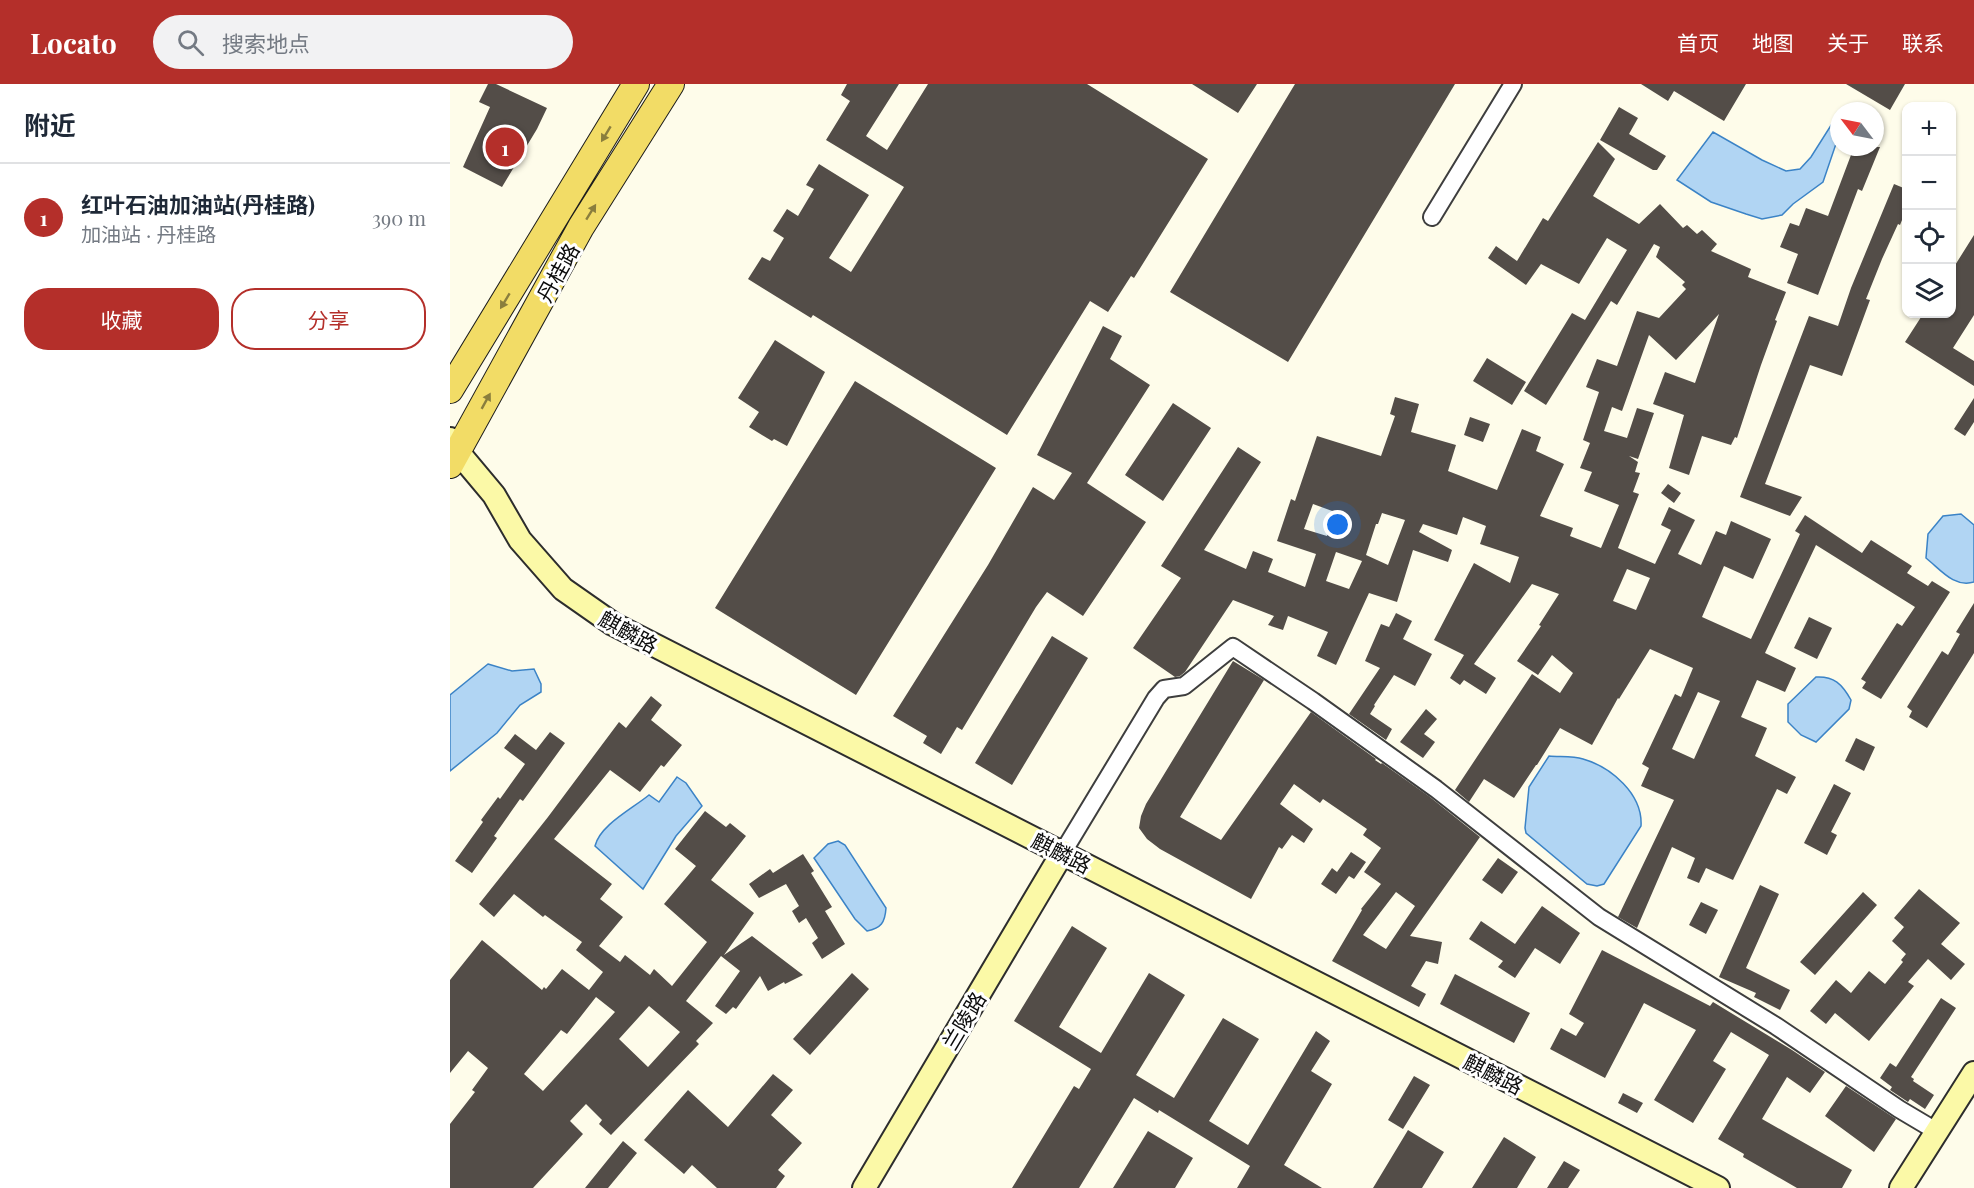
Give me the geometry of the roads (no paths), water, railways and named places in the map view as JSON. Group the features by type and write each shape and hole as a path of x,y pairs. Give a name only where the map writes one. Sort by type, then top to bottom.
{"main road":[{"name":"丹桂路","path":"450,390 636,84"},
{"name":"丹桂路","path":"452,452 581,227 670,84"}],"street":[{"path":"1432,217 1513,84"},
{"name":"麒麟路","path":"452,452 495,495 520,540 563,589 613,624 1719,1188"},
{"path":"1063,852 1156,698 1164,689 1184,686 1233,647 1436,789 1599,917 1776,1026 1930,1128"},
{"name":"兰陵路","path":"864,1188 1063,852"},
{"path":"1901,1188 1974,1073"}],"water":[{"path":"1830,127 1830,156 1832,156 1823,182 1782,215 1762,219 1711,202 1677,180 1713,132 1786,171 1800,169 1811,157"},
{"path":"1961,514 1974,525 1974,582 1967,583 1948,577 1926,558 1928,534 1943,516"},
{"path":"488,664 512,671 534,669 541,684 541,692 520,705 497,733 450,771 450,695"},
{"path":"1816,677 1828,678 1837,682 1851,700 1849,709 1816,742 1801,735 1788,722 1788,704"},
{"path":"1549,756 1579,758 1604,768 1623,784 1637,803 1641,826 1604,884 1597,886 1587,884 1526,833 1529,787"},
{"path":"677,777 686,783 702,806 676,836 643,889 595,846 598,838 610,824 649,795 659,802"},
{"path":"838,841 845,845 886,908 885,918 876,928 867,931 855,919 814,858 828,844"}],"place":[{"name":"红叶石油加油站(丹桂路)","path":"505,147"}]}
